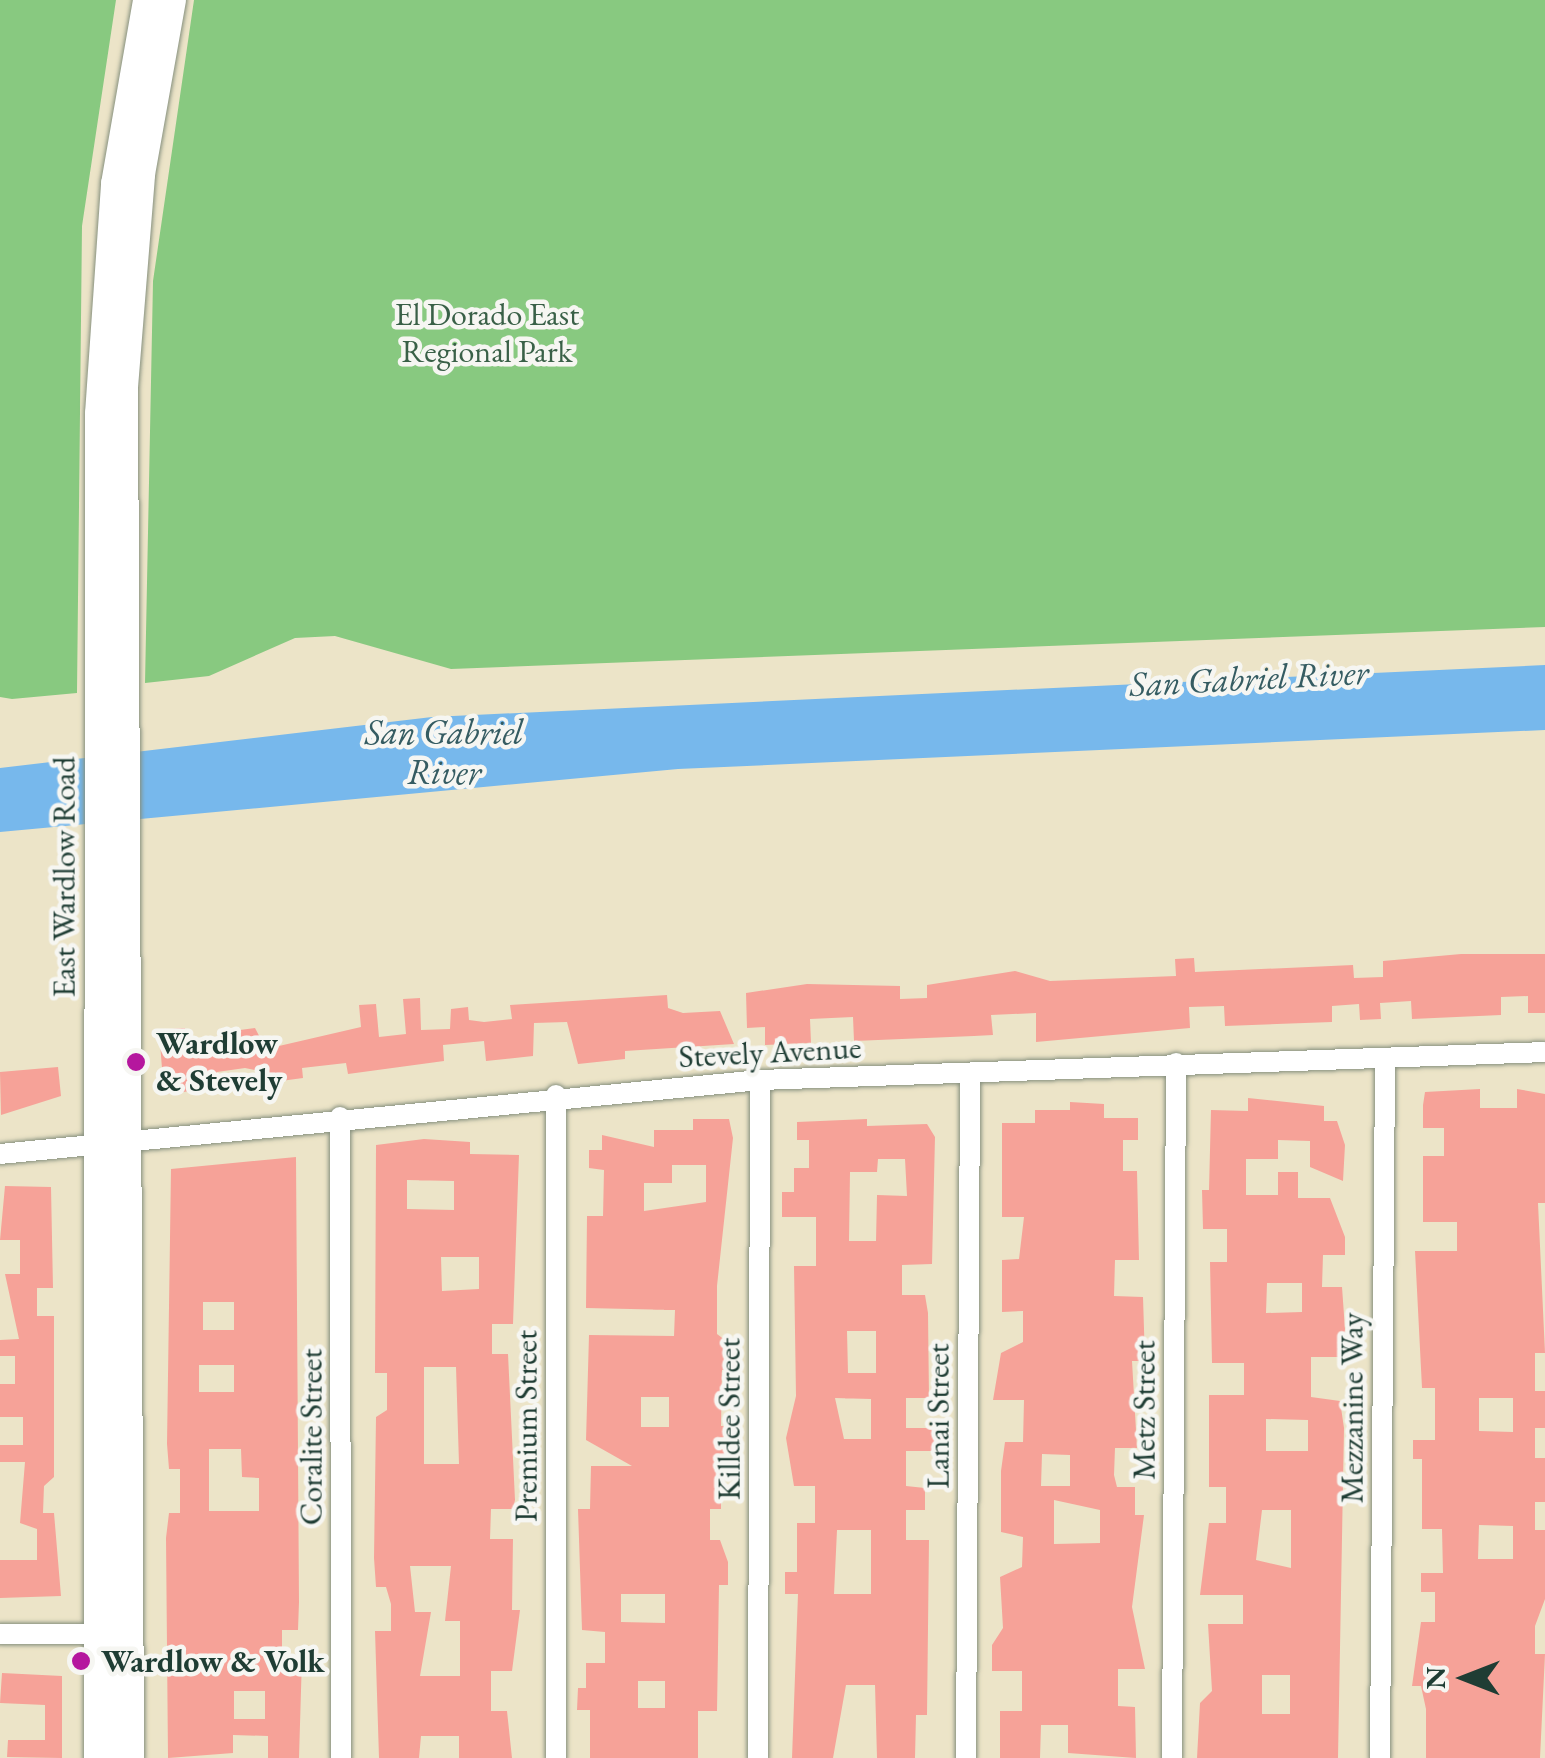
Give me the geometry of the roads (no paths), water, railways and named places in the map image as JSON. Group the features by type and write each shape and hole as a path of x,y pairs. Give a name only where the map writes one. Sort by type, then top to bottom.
{"main road":[{"name":"East Wardlow Road","path":"99,1758 114,1634 110,665 104,284 148,0"},
{"name":"East Wardlow Road","path":"110,665 129,302 172,0"},
{"name":"East Wardlow Road","path":"114,1634 130,1758"}],"street":[{"name":"Stevely Avenue","path":"0,1154 556,1095 760,1080 1545,1052"},
{"name":"Mezzanine Way","path":"1380,1758 1385,1058"},
{"name":"Metz Street","path":"1172,1758 1176,1063"},
{"name":"Lanai Street","path":"966,1758 970,1075"},
{"name":"Killdee Street","path":"758,1758 760,1080"},
{"name":"Premium Street","path":"556,1095 556,1758"},
{"name":"Coralite Street","path":"340,1117 341,1758"},
{"path":"0,1634 114,1634"}],"water":[{"name":"San Gabriel River","path":"1545,665 1545,730 678,769 0,832 0,768 432,717"}],"place":[{"name":"Wardlow & Stevely","path":"136,1062"},
{"name":"Wardlow & Volk","path":"81,1661"}],"park label":[{"name":"El Dorado East Regional Park","path":"487,334"}]}
